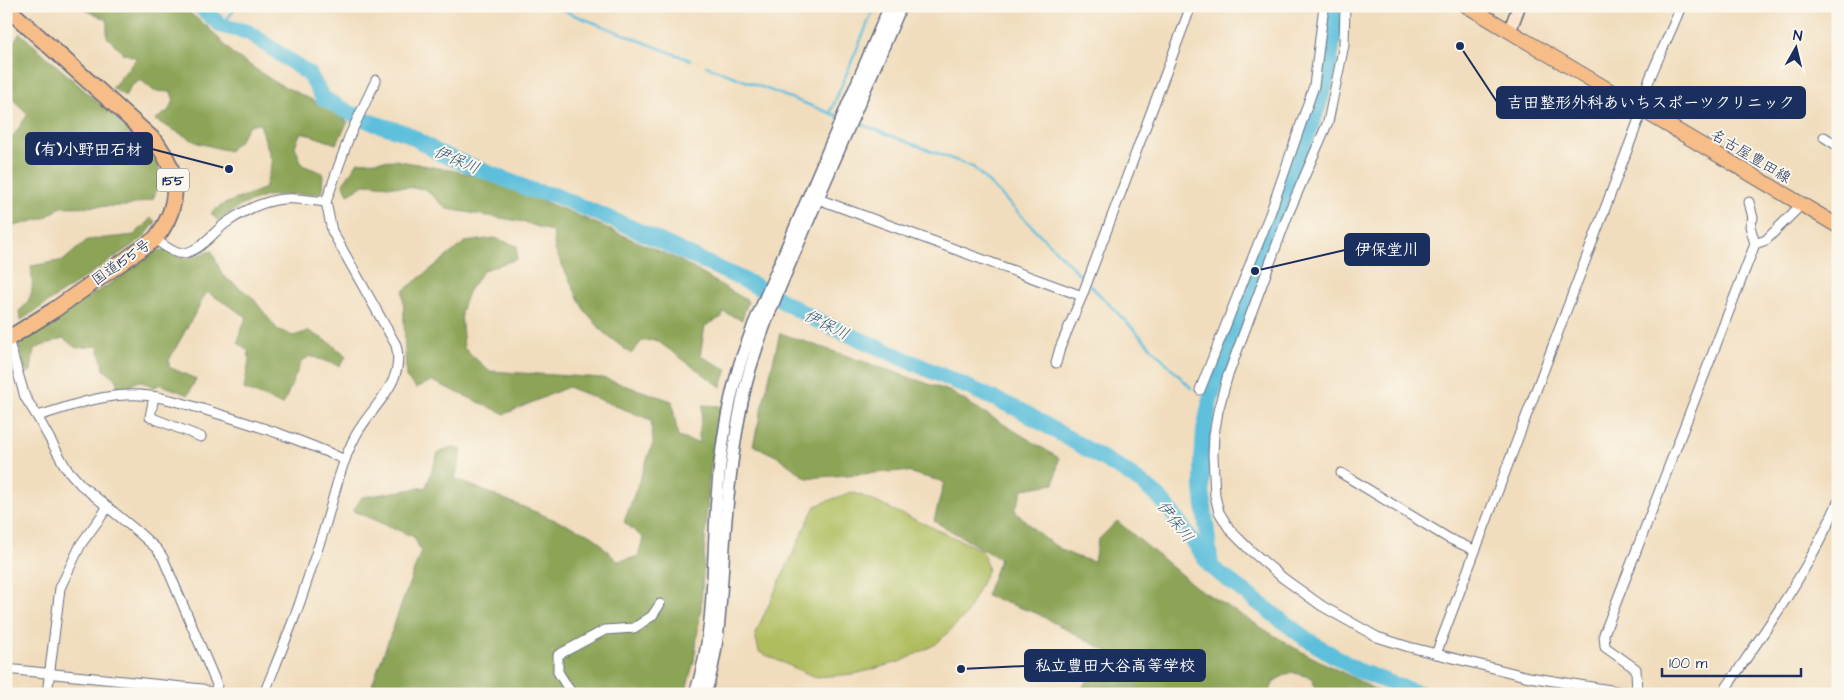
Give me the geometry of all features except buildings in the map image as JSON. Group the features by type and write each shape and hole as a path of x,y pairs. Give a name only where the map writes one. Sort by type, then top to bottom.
{"highway":[{"name":"国道155号","path":"6,7 156,142 169,162 174,184 173,208 166,225 155,239 54,310 7,340"}],"main road":[{"name":"名古屋豊田線","path":"1467,6 1801,205 1836,221"},
{"path":"1510,30 1519,6"}],"street":[{"path":"695,694 705,653 721,455 738,370 782,270 890,6"},
{"path":"782,270 818,198 901,6"},
{"path":"1056,363 1060,348 1082,296 1192,6"},
{"path":"1200,390 1270,214 1314,86 1324,6"},
{"path":"1345,6 1344,45 1328,122 1289,212 1227,378 1214,435 1215,496 1219,512 1230,530 1250,550 1322,606 1377,637 1529,677 1636,694 1636,669 1605,647 1604,634 1755,244 1750,226 1753,218 1749,202"},
{"path":"1436,654 1641,110 1646,86 1682,6"},
{"path":"264,694 302,598 345,460 361,426 385,395 396,376 399,365 399,355 391,336 332,231 326,202 349,137 376,82"},
{"path":"1824,137 1838,146"},
{"path":"818,198 1082,296"},
{"path":"155,239 178,253 187,252 196,248 235,217 268,201 296,199 326,202"},
{"path":"1755,244 1766,240 1801,205"},
{"path":"705,694 714,659 718,624 732,450 759,325"},
{"path":"6,669 202,689 214,694 217,686 163,558 157,549 81,485 66,468 25,397 7,340"},
{"path":"37,416 110,396 140,395 154,397 191,405 269,429 345,460"},
{"path":"154,397 150,416 201,436"},
{"path":"1341,473 1448,538 1474,550"},
{"path":"1722,694 1788,598 1829,524 1838,502"},
{"path":"47,694 60,588 81,544 108,507"},
{"path":"572,694 558,672 558,655 605,630 634,628 652,616 660,604"}],"green space":[{"path":"77,6 181,6 209,28 233,54 275,82 327,107 348,122 336,144 301,132 295,146 302,165 323,173 322,193 267,196 242,205 218,221 211,213 222,205 265,188 272,162 260,124 249,125 240,140 229,151 198,143 155,120 168,111 174,101 171,92 154,91 141,80 131,86 125,96 112,88 137,58 123,53 107,37 107,20"},
{"path":"20,33 158,158 160,182 153,199 128,206 61,207 45,218 6,228 6,147 28,114 6,93 6,53"},
{"path":"395,160 476,175 568,211 679,260 748,301 742,320 723,312 722,317 705,326 700,356 727,369 721,387 656,340 642,341 631,354 603,332 583,308 555,250 553,232 524,222 447,209 425,189 366,184 348,194 343,183 358,162"},
{"path":"151,218 156,222 143,238 20,321 19,311 28,301 32,291 31,266 64,260 87,240 134,235"},
{"path":"495,238 517,246 517,259 484,270 468,292 461,312 464,348 489,371 603,378 672,401 678,437 698,443 703,405 721,406 709,479 701,607 694,661 685,694 394,694 372,685 421,551 414,537 353,511 362,497 426,487 438,453 451,447 462,450 455,479 592,535 617,561 638,557 643,538 624,522 653,443 651,420 568,387 505,414 432,381 416,388 406,378 403,291 465,242"},
{"path":"157,250 169,251 186,258 212,251 222,275 252,297 277,329 293,336 309,331 332,344 346,357 340,366 310,356 301,362 283,405 244,389 249,360 248,350 238,343 241,329 247,317 207,292 169,360 169,367 196,379 188,395 160,384 155,387 139,381 131,385 132,390 118,391 116,379 104,370 98,346 76,348 63,338 34,349 31,371 28,373 25,370 18,344 46,322 110,284"},
{"path":"780,333 949,391 1059,458 1054,484 1023,489 1015,510 1041,535 1061,549 1083,559 1094,561 1098,540 1117,521 1196,587 1293,647 1384,694 1315,694 1313,678 1291,672 1274,681 1269,694 1077,694 1110,653 1036,613 986,596 1000,559 934,521 944,482 903,471 806,478 778,457 753,445"},
{"path":"851,492 982,550 988,569 966,615 936,644 902,661 855,674 815,677 759,652 755,634 815,506"}],"waterway":[{"name":"伊保川","path":"199,6 222,26 248,32 309,74 323,98 348,112 373,123 406,133 439,153 534,191 554,195 630,227 752,284 816,320 1020,410 1126,472 1147,487 1170,510 1211,567 1305,638 1357,670 1422,694"},
{"path":"222,26 237,6"},
{"path":"561,6 560,8 569,13 690,60"},
{"path":"706,66 830,113 875,6"},
{"path":"1211,566 1202,489 1204,430 1211,397 1255,271 1317,110 1327,79 1334,34 1333,6"},
{"path":"830,113 838,116"},
{"path":"855,122 973,167 1086,281"},
{"path":"1090,285 1191,388"}],"place":[{"name":"吉田整形外科あいちスポーツクリニック","path":"1460,46"},
{"name":"(有)小野田石材","path":"229,169"},
{"name":"伊保堂川","path":"1255,271"},
{"name":"私立豊田大谷高等学校","path":"961,669"}]}
